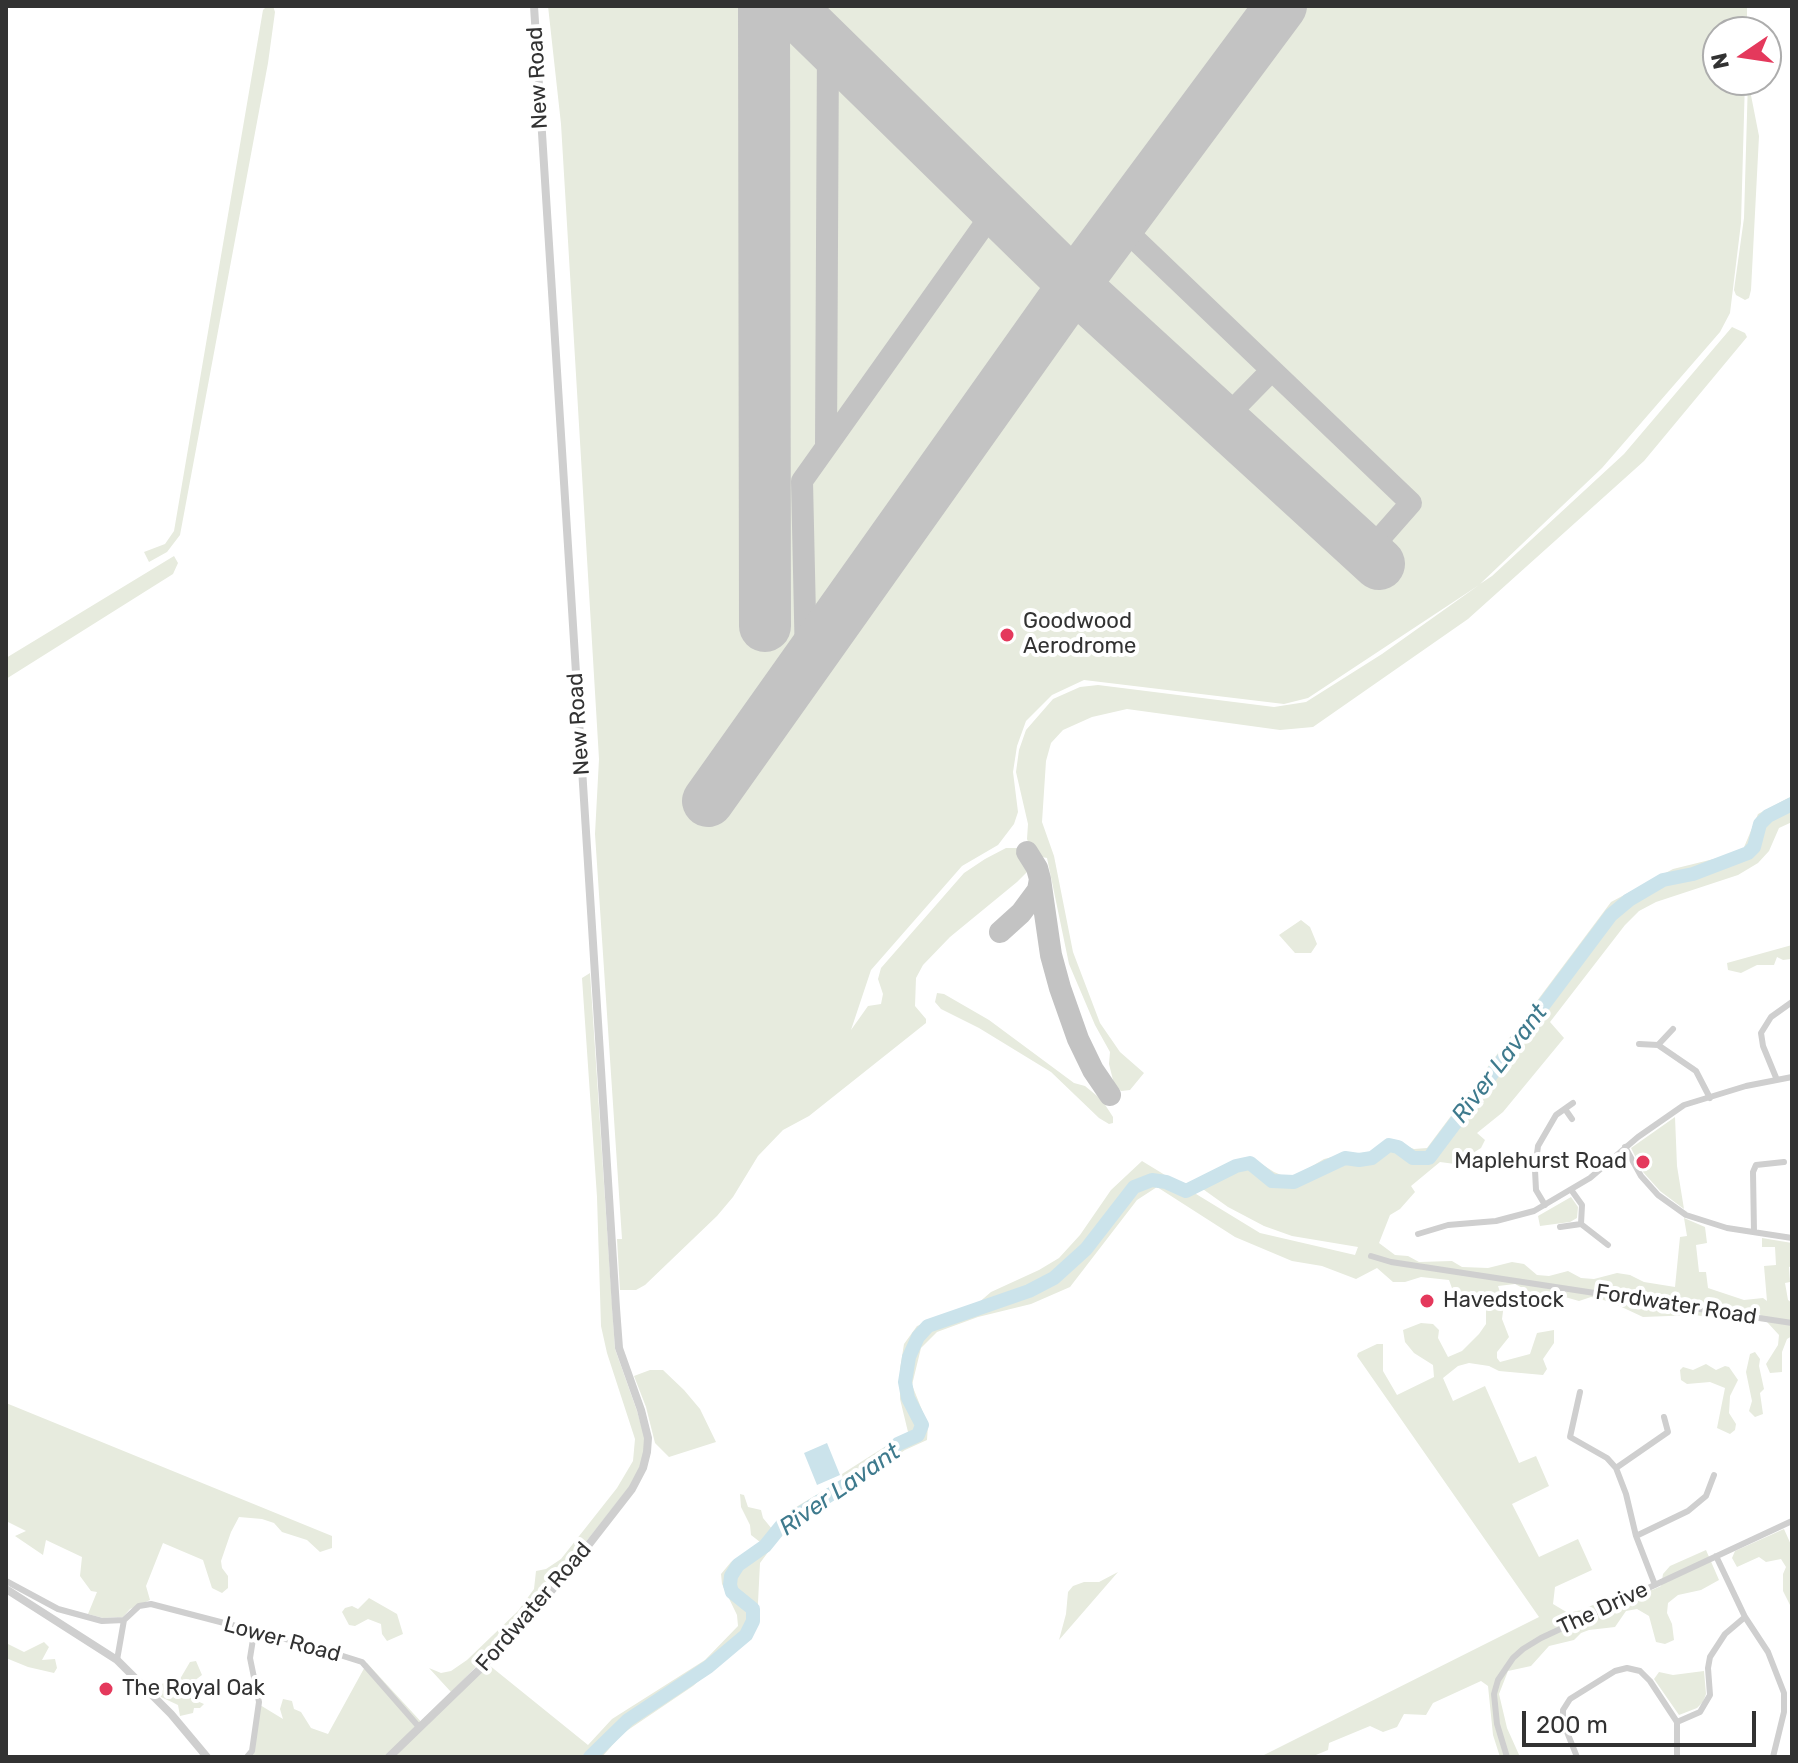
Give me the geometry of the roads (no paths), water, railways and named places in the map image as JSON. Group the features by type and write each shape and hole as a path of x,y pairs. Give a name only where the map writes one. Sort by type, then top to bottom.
{"street":[{"name":"New Road","path":"534,6 619,1348 648,1438"},
{"path":"1777,1080 1761,1033 1771,1017 1792,1002"},
{"path":"1658,1045 1673,1029"},
{"path":"1639,1044 1658,1045 1696,1071 1710,1098"},
{"path":"1418,1234 1448,1225 1496,1221 1534,1211 1572,1191 1625,1147 1684,1105 1792,1077"},
{"path":"1545,1205 1536,1190 1538,1146 1556,1115 1573,1103"},
{"path":"1565,1109 1572,1119"},
{"path":"1625,1147 1641,1176 1658,1195 1686,1215 1727,1228 1792,1238"},
{"path":"1754,1232 1753,1172 1756,1165 1784,1162"},
{"path":"1572,1191 1582,1205 1581,1224"},
{"path":"1560,1227 1581,1224 1608,1245"},
{"name":"Fordwater Road","path":"1371,1256 1391,1262 1792,1323"},
{"path":"1580,1392 1570,1437 1607,1458 1616,1468 1636,1536 1655,1585"},
{"path":"1616,1468 1668,1432 1664,1417"},
{"name":"Fordwater Road","path":"389,1757 480,1669 562,1579 632,1489 643,1468 648,1438"},
{"path":"1636,1536 1688,1511 1706,1496 1714,1475"},
{"path":"1706,1496 1714,1501"},
{"path":"1790,1522 1792,1534"},
{"name":"The Drive","path":"1507,1757 1497,1724 1494,1694 1498,1680 1513,1658 1541,1638 1790,1522"},
{"path":"1716,1556 1745,1617 1768,1652 1784,1693 1784,1712 1773,1757"},
{"name":"Lower Road","path":"6,1581 58,1609 102,1621 124,1620 139,1606 151,1604 362,1662 419,1727"},
{"path":"6,1589 117,1660 171,1714 207,1757"},
{"path":"1677,1722 1700,1712 1707,1704 1710,1695 1710,1657 1725,1634 1745,1617"},
{"path":"117,1660 124,1620"},
{"path":"247,1757 252,1751 259,1702 249,1652 254,1633"},
{"path":"1577,1757 1563,1722 1563,1710 1570,1699 1615,1671 1627,1668 1640,1671 1672,1711 1677,1722 1677,1757"}],"water":[{"path":"827,1443 840,1475 817,1485 804,1453"}],"waterway":[{"name":"River Lavant","path":"590,1757 628,1720 708,1667 746,1635 753,1621 753,1609 732,1592 730,1585 731,1576 738,1565 765,1546 782,1525 874,1467 898,1444 918,1435 922,1425 908,1398 905,1382 909,1357 918,1337 928,1326 1029,1291 1054,1278 1086,1249 1134,1187 1152,1180 1166,1182 1186,1191 1236,1166 1250,1163 1272,1181 1294,1182 1345,1158 1372,1158 1389,1145 1398,1147 1413,1158 1429,1158 1611,915 1663,880 1693,874 1748,853 1754,847 1760,824 1768,816 1792,804"}],"place":[{"name":"Goodwood Aerodrome","path":"1007,635"},
{"name":"Maplehurst Road","path":"1643,1162"},
{"name":"Havedstock","path":"1427,1301"},
{"name":"The Royal Oak","path":"106,1689"}]}
